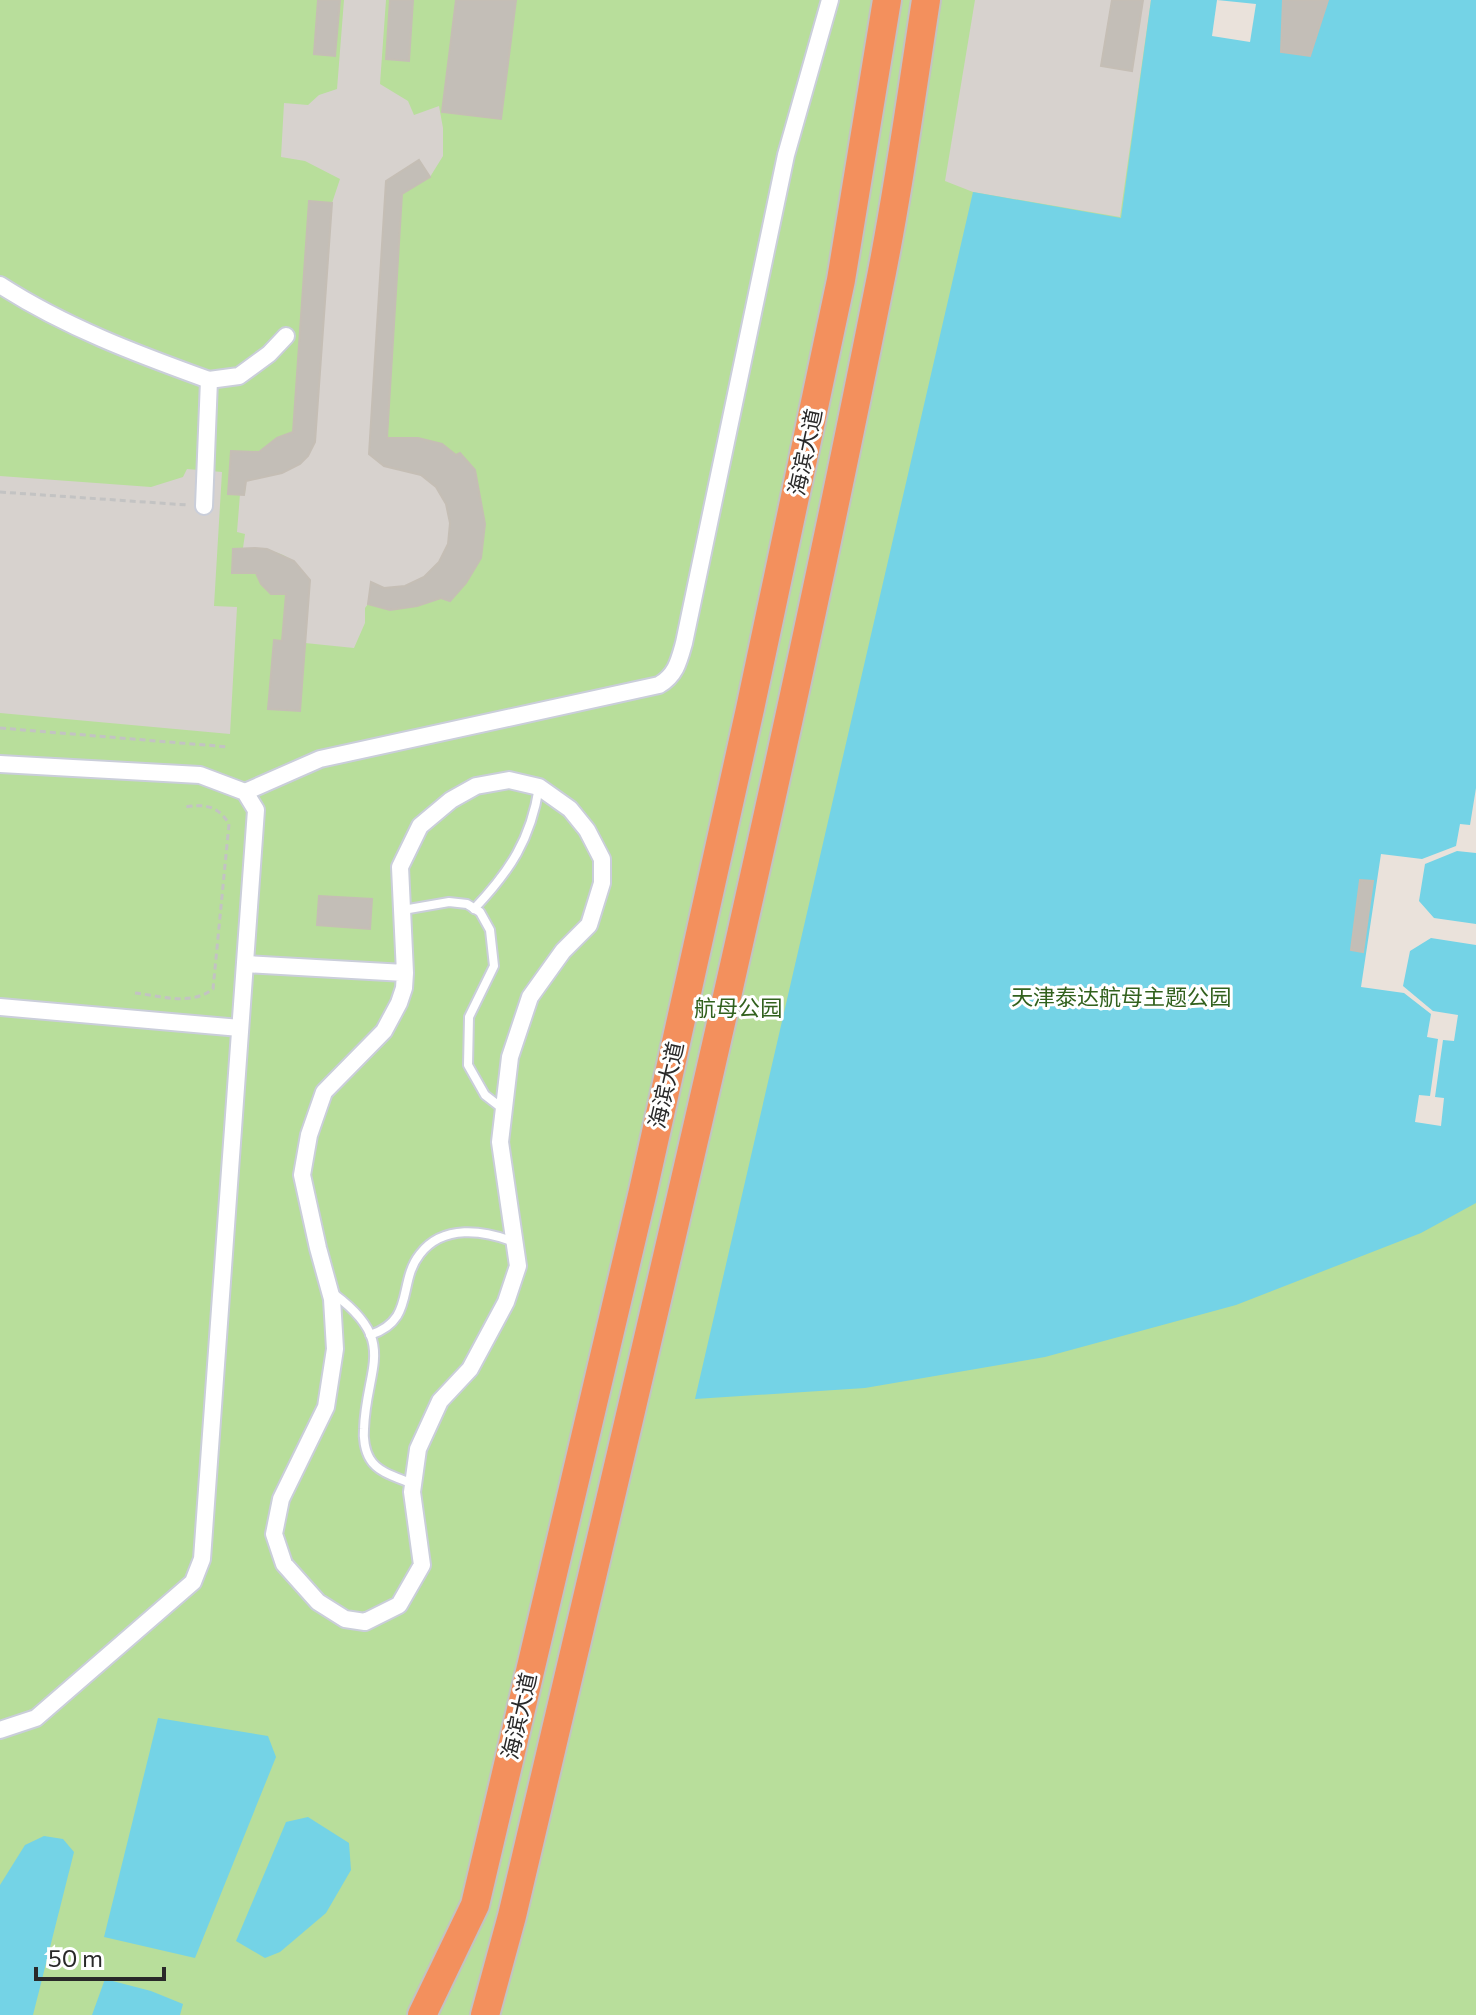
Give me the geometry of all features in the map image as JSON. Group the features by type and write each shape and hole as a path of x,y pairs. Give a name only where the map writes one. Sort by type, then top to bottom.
{"highway":[{"name":"海滨大道","path":"422,2015 475,1905 639,1207 750,709 841,280 887,0"},
{"name":"海滨大道","path":"485,2015 516,1900 673,1231 788,717 879,287 926,0"}],"street":[{"path":"245,792 320,759 659,685 669,679 676,669 684,643 786,155 830,0"},
{"path":"0,285 37,309 124,349 209,380 239,376 269,354 286,336"},
{"path":"204,506 209,380"},
{"path":"0,764 200,775 245,792 256,810 202,1559 193,1582 36,1718 0,1730"},
{"path":"509,780 539,787 570,809 587,830 602,859 602,883 589,925 563,951 530,997 510,1057 500,1142 518,1266 506,1302 470,1369 440,1401 418,1449 413,1484 422,1565 399,1605 365,1622 345,1619 318,1602 284,1564 274,1534 281,1499 326,1407 335,1349 330,1291 302,1175 309,1135 324,1092 384,1031 399,1003 405,973 403,910 400,867 420,826 451,800 476,786 509,780"},
{"path":"245,964 405,973"},
{"path":"0,1007 240,1028"}],"lane":[{"path":"474,909 503,877 519,853 537,806 539,787"},
{"path":"403,910 449,902 467,904 480,912 490,930 494,966 469,1017 468,1065 485,1095 504,1109"},
{"path":"370,1335 386,1330 401,1310 407,1283 420,1254 436,1242 455,1231 488,1235 515,1243"},
{"path":"330,1291 350,1306 364,1324 376,1357 364,1409 363,1439 370,1459 381,1469 413,1484"}],"path":[{"path":"0,492 204,506"},
{"path":"0,728 229,747"},
{"path":"135,993 189,999 199,998 213,989 229,824 220,812 210,806 184,807"}],"green space":[{"name":"航母公园","path":"0,0 1476,0 1476,2015 0,2015"}],"shaded area":[{"path":"344,0 386,0 380,84 408,101 414,115 439,106 443,156 430,177 419,160 386,182 369,454 384,466 421,475 436,487 446,504 450,523 448,544 439,562 424,577 405,586 384,588 371,582 365,623 354,648 305,643 310,580 294,561 283,555 267,549 243,548 245,534 237,532 240,494 245,494 246,476 282,473 308,456 315,441 332,203 340,179 305,161 281,157 284,103 308,105 319,95 337,89"},
{"path":"975,0 1151,0 1120,217 973,192 945,181"},
{"path":"187,469 222,472 214,606 237,607 230,734 0,713 0,476 151,487 183,477"}],"water":[{"name":"天津泰达航母主题公园","path":"1151,0 1476,0 1476,1203 1421,1233 1236,1305 1045,1357 865,1388 695,1399 973,192 1121,218"},
{"path":"158,1718 268,1736 276,1757 195,1958 104,1937"},
{"path":"308,1817 349,1843 351,1870 326,1913 280,1952 265,1958 236,1941 286,1822"},
{"path":"44,1836 63,1839 74,1852 33,2015 0,2015 0,1885 25,1845"},
{"path":"105,1979 151,1991 183,2004 180,2015 92,2015"}],"pier":[{"path":"1217,0 1256,4 1250,42 1212,36"},
{"path":"1476,788 1476,853 1457,851 1425,864 1419,901 1434,918 1476,924 1476,945 1431,938 1410,951 1403,986 1433,1011 1458,1015 1454,1041 1443,1040 1435,1097 1444,1098 1441,1126 1415,1122 1419,1095 1430,1096 1438,1039 1427,1037 1431,1014 1404,993 1361,987 1381,854 1422,859 1456,846 1460,824 1470,825"}],"building":[{"path":"318,0 340,0 335,56 314,54"},
{"path":"390,0 413,0 409,61 386,59"},
{"path":"456,0 516,0 501,119 442,112"},
{"path":"1112,0 1143,0 1132,71 1101,66"},
{"path":"1283,0 1328,0 1310,56 1281,52"},
{"path":"419,160 430,177 402,194 387,438 418,438 442,444 456,455 460,453 475,470 485,524 481,558 466,583 450,601 441,598 390,610 368,604 371,582 384,588 405,586 424,577 439,562 448,544 450,523 446,504 436,487 421,475 384,466 369,454 386,181"},
{"path":"309,201 332,203 315,442 300,464 282,473 246,481 244,495 228,494 231,451 259,452 277,438 293,432"},
{"path":"233,549 267,549 294,561 310,580 300,711 268,709 274,640 282,641 286,594 271,594 256,573 232,573"},
{"path":"1360,880 1373,881 1363,952 1351,950"},
{"path":"319,896 372,899 370,929 317,925"}]}
